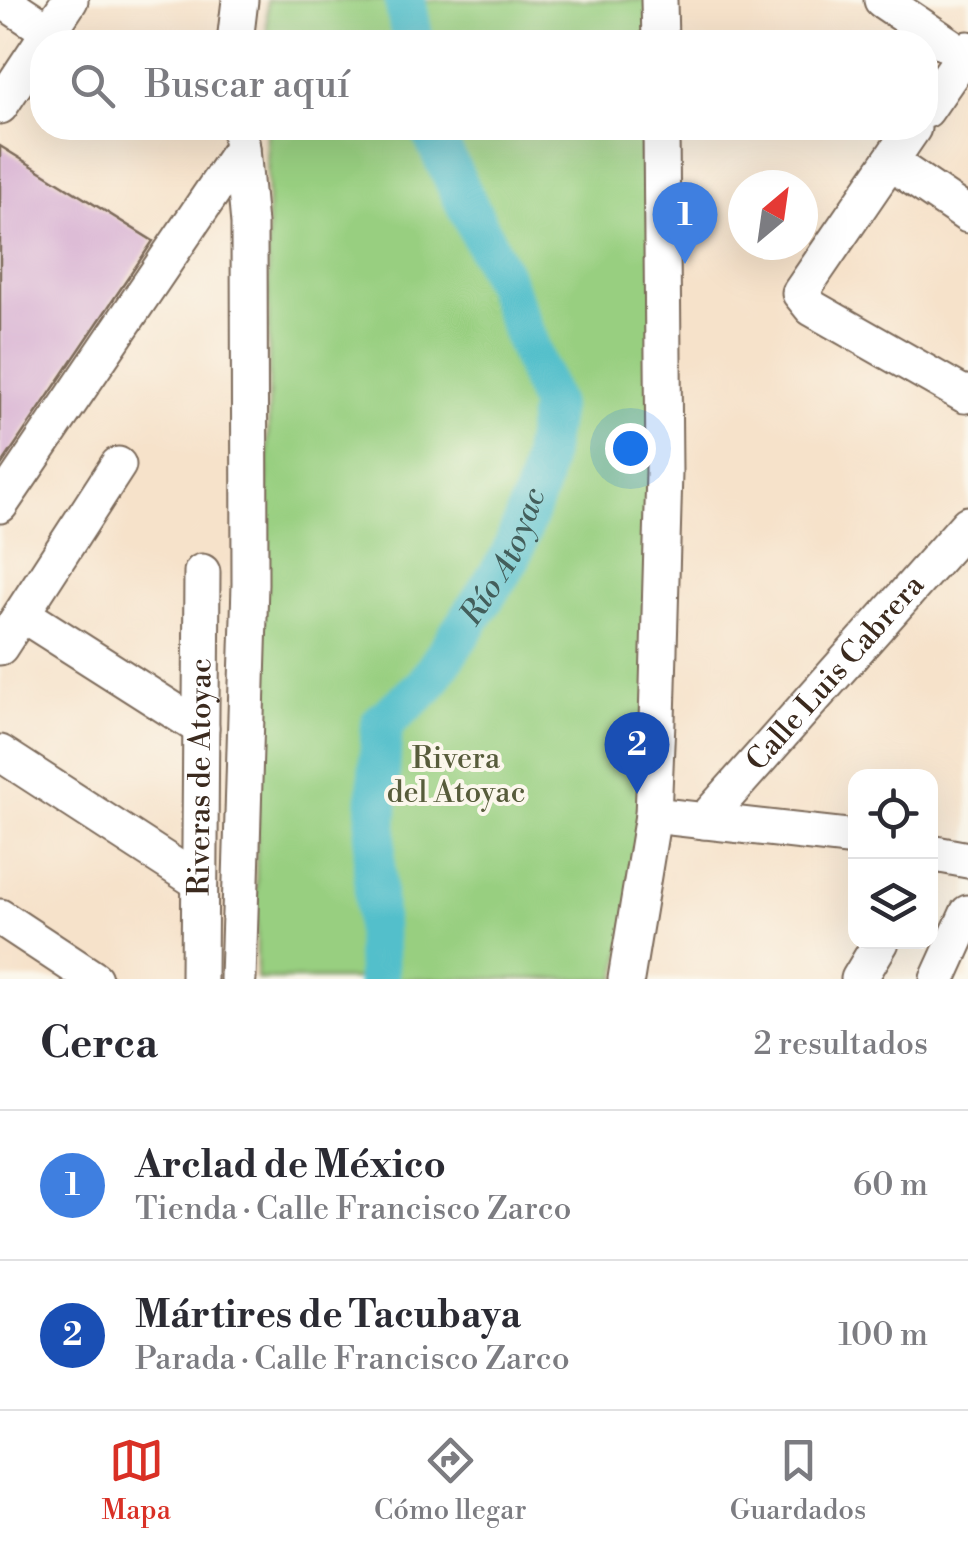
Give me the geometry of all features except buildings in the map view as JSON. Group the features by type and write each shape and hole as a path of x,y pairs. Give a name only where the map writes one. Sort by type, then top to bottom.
{"street":[{"path":"2,0 47,30"},
{"path":"50,30 70,0"},
{"path":"236,30 240,0"},
{"path":"659,0 660,30"},
{"path":"882,0 929,30"},
{"path":"938,36 966,54 938,93"},
{"path":"0,106 30,60"},
{"path":"0,505 239,140"},
{"path":"238,979 250,584 249,224 240,140"},
{"path":"626,979 652,815 664,472 661,140"},
{"path":"906,140 800,292 812,308 966,394"},
{"path":"890,162 968,215"},
{"path":"0,647 118,465"},
{"name":"Calle Luis Cabrera","path":"704,821 968,524"},
{"name":"Riveras de Atoyac","path":"199,979 202,572"},
{"path":"22,614 201,728"},
{"path":"0,753 200,882"},
{"path":"652,815 848,837"},
{"path":"938,979 968,913"},
{"path":"0,917 94,979"},
{"path":"859,979 877,949"}],"green space":[{"path":"267,0 659,0 660,30 267,30"},
{"name":"Rivera del Atoyac","path":"267,140 661,140 653,815 616,979 257,979 256,861 269,398"}],"waterway":[{"name":"Río Atoyac","path":"405,0 411,30"},
{"name":"Río Atoyac","path":"378,979 374,863 382,723 425,686 510,558 539,482 551,406 504,282 436,140"}],"place":[{"name":"Arclad de México","path":"685,264"},
{"name":"Mártires de Tacubaya","path":"637,794"}]}
